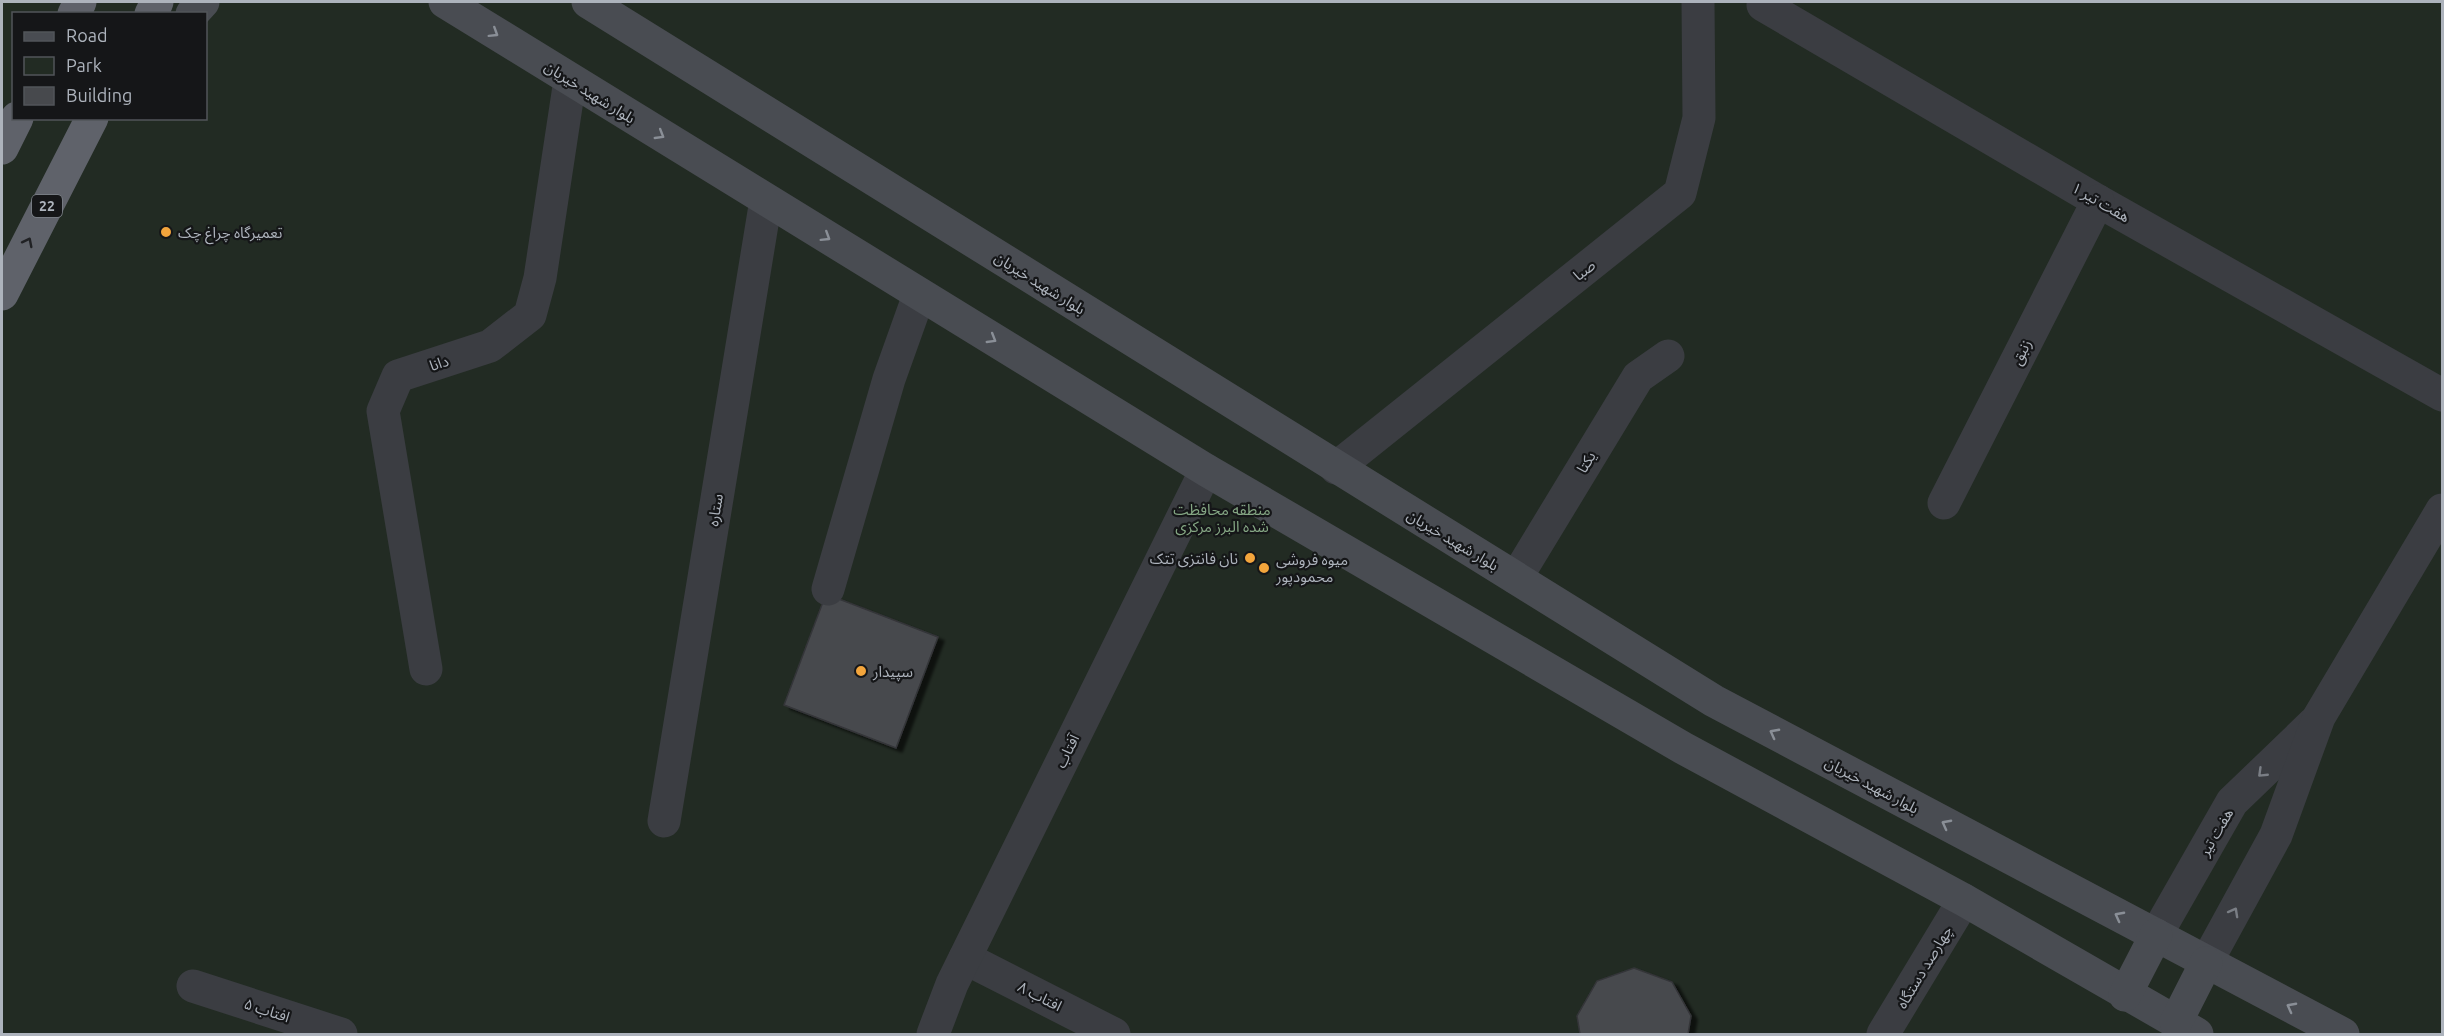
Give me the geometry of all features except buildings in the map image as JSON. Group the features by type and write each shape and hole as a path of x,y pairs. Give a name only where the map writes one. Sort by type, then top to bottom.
{"highway":[{"path":"2,148 16,120"},
{"name":"22","path":"2,294 91,120"}],"main road":[{"name":"بلوار شهید خیریان","path":"445,2 1206,470 1683,748 1964,900 2186,1029"},
{"name":"بلوار شهید خیریان","path":"588,2 1714,701 2343,1035"},
{"path":"2125,995 2156,935"},
{"path":"2186,1029 2206,963"}],"street":[{"name":"صبا","path":"1336,468 1680,193 1698,118 1698,2"},
{"name":"هفت تیر ۱","path":"1763,5 2098,201 2442,395"},
{"name":"دانا","path":"426,669 383,411 398,376 490,346 530,315 540,278 570,80"},
{"name":"ستاره","path":"664,821 766,200"},
{"name":"زنبق","path":"1944,503 2098,201"},
{"path":"828,589 889,379 919,295"},
{"name":"یکتا","path":"1516,578 1638,377 1668,356"},
{"name":"آفتاب","path":"933,1035 952,984 1206,470"},
{"name":"هفت تیر","path":"2206,963 2276,836 2319,717 2442,510"},
{"name":"هفت تیر","path":"2156,935 2232,802 2319,717"},
{"name":"چهارصد دستگاه","path":"1883,1035 1964,900"},
{"name":"افتاب ۸","path":"965,958 1114,1035"},
{"name":"افتاب ۵","path":"193,986 342,1035"}],"green space":[{"name":"منطقه محافظت شده البرز مرکزی","path":"2,2 2442,2 2442,1034 2,1034"}],"place":[{"name":"تعمیرگاه چراغ چک","path":"166,232"},
{"name":"نان فانتزی تتک","path":"1250,558"},
{"name":"میوه فروشی محمودپور","path":"1264,568"},
{"name":"سپیدار","path":"861,671"}]}
